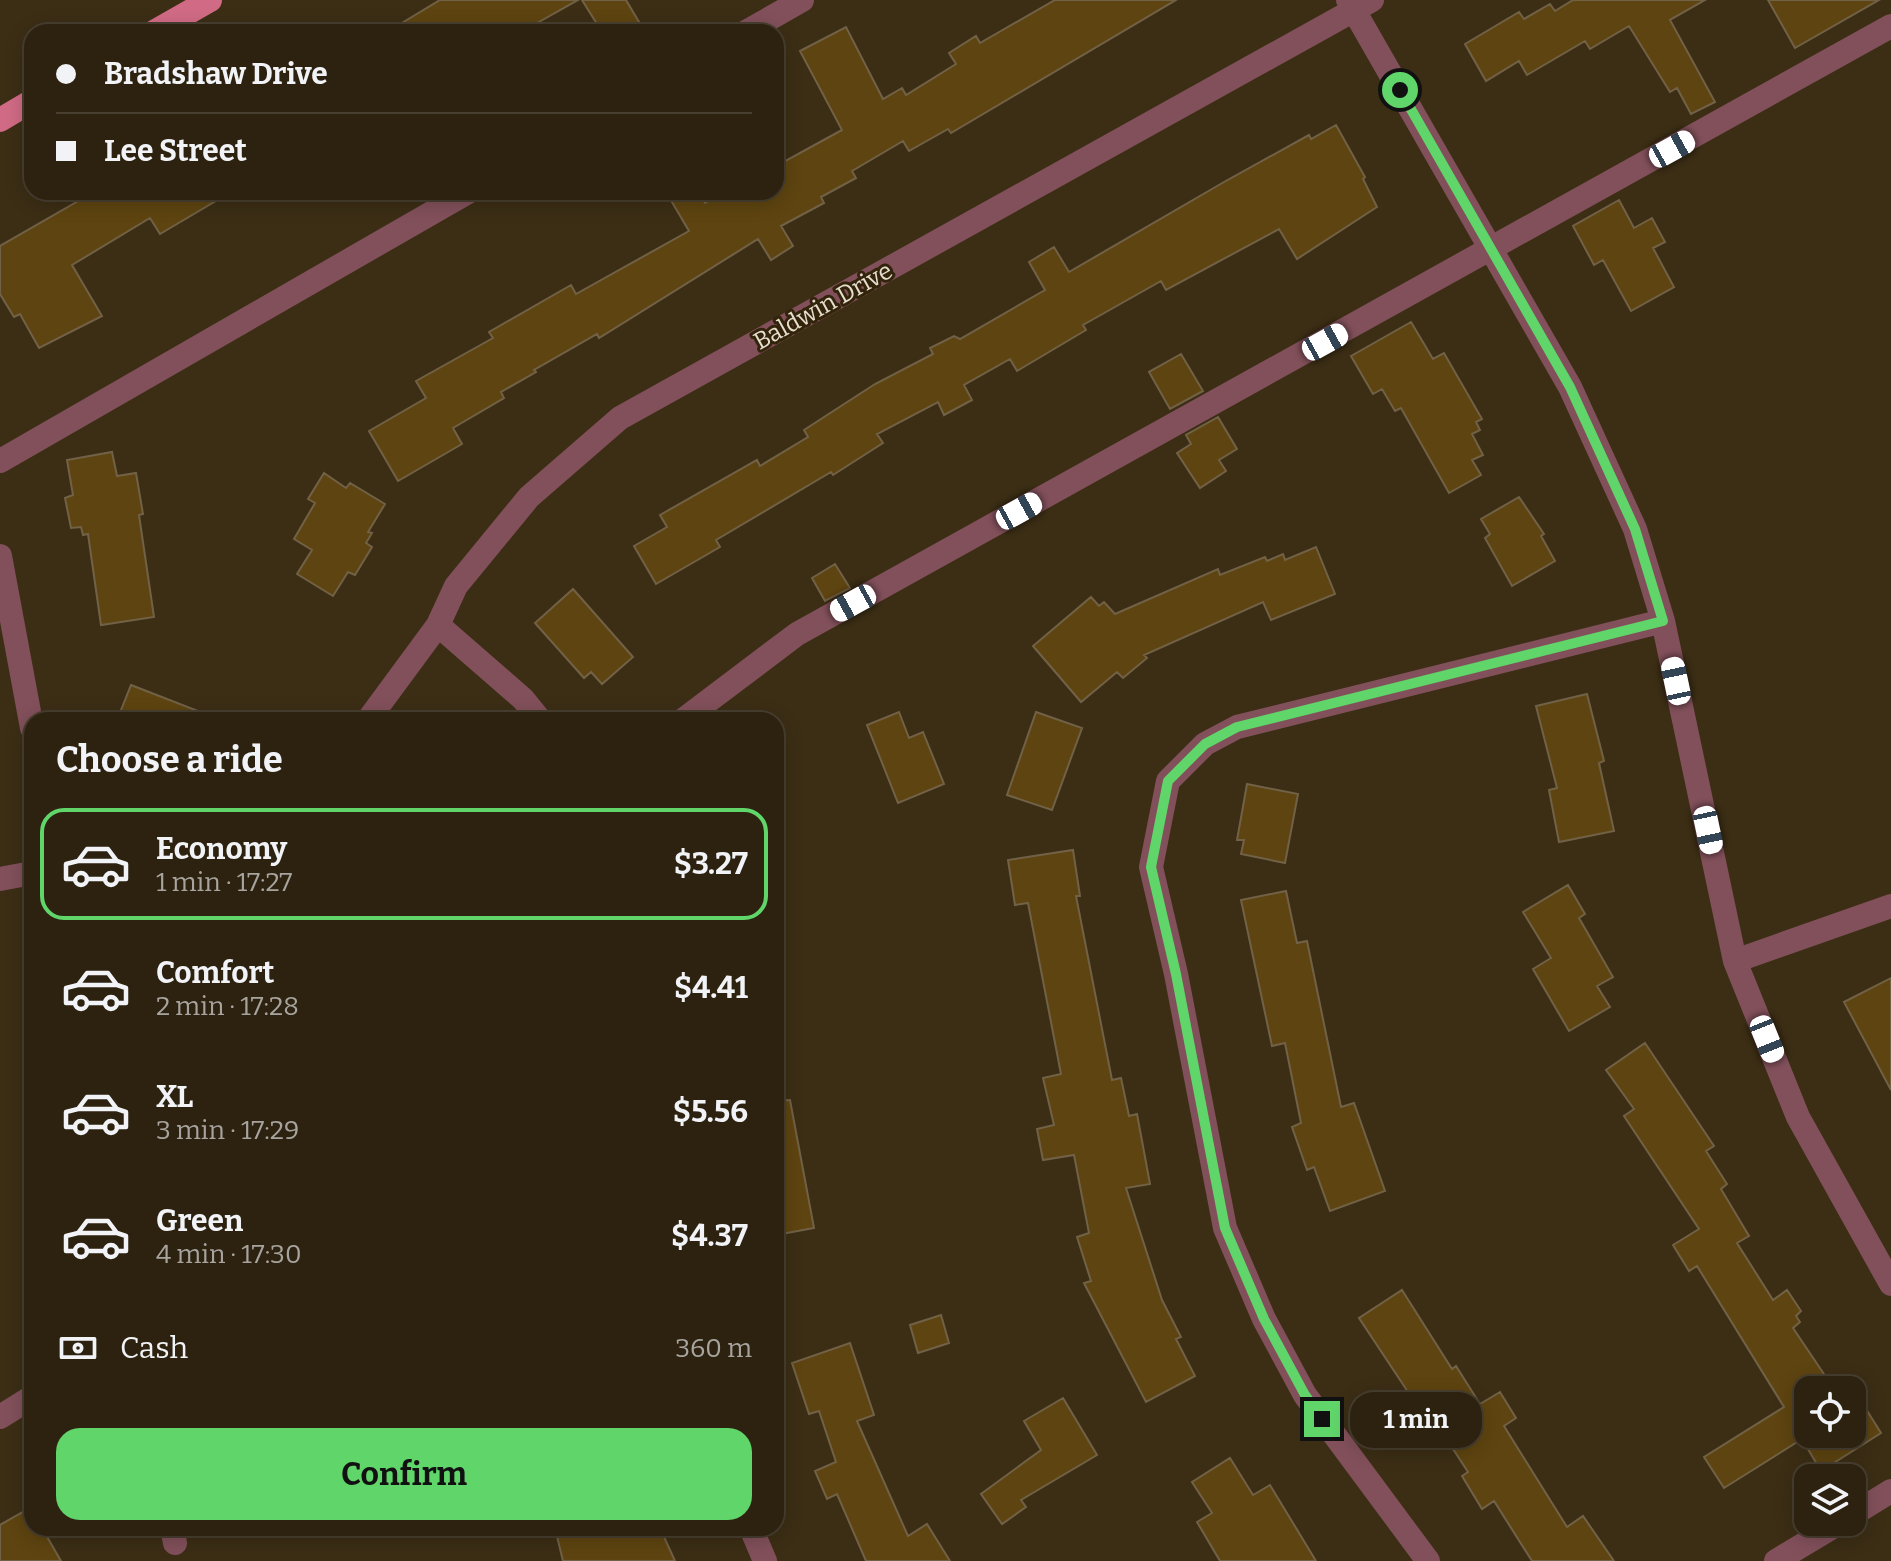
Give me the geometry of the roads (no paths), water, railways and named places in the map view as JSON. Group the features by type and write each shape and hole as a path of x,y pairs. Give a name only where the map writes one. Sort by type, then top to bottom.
{"main road":[{"path":"168,24 210,0"},
{"path":"0,120 24,106"}],"street":[{"path":"760,24 802,0"},
{"path":"1358,4 1570,387 1635,529 1663,621 1735,961 1798,1117 1891,1284"},
{"name":"Baldwin Drive","path":"374,712 438,625 456,586 529,497 620,418 1358,4"},
{"path":"694,712 797,634 1891,26"},
{"path":"0,461 454,200"},
{"path":"0,556 29,712"},
{"path":"1428,1561 1305,1395 1264,1319 1225,1228 1176,974 1151,867 1168,781 1205,744 1237,727 1663,621"},
{"path":"438,625 523,699 534,712"},
{"path":"0,879 24,874"},
{"path":"1735,961 1891,906"},
{"path":"0,1417 24,1402"},
{"path":"1866,1506 1891,1491"},
{"path":"754,1536 765,1561"},
{"path":"1776,1561 1818,1536"}]}
